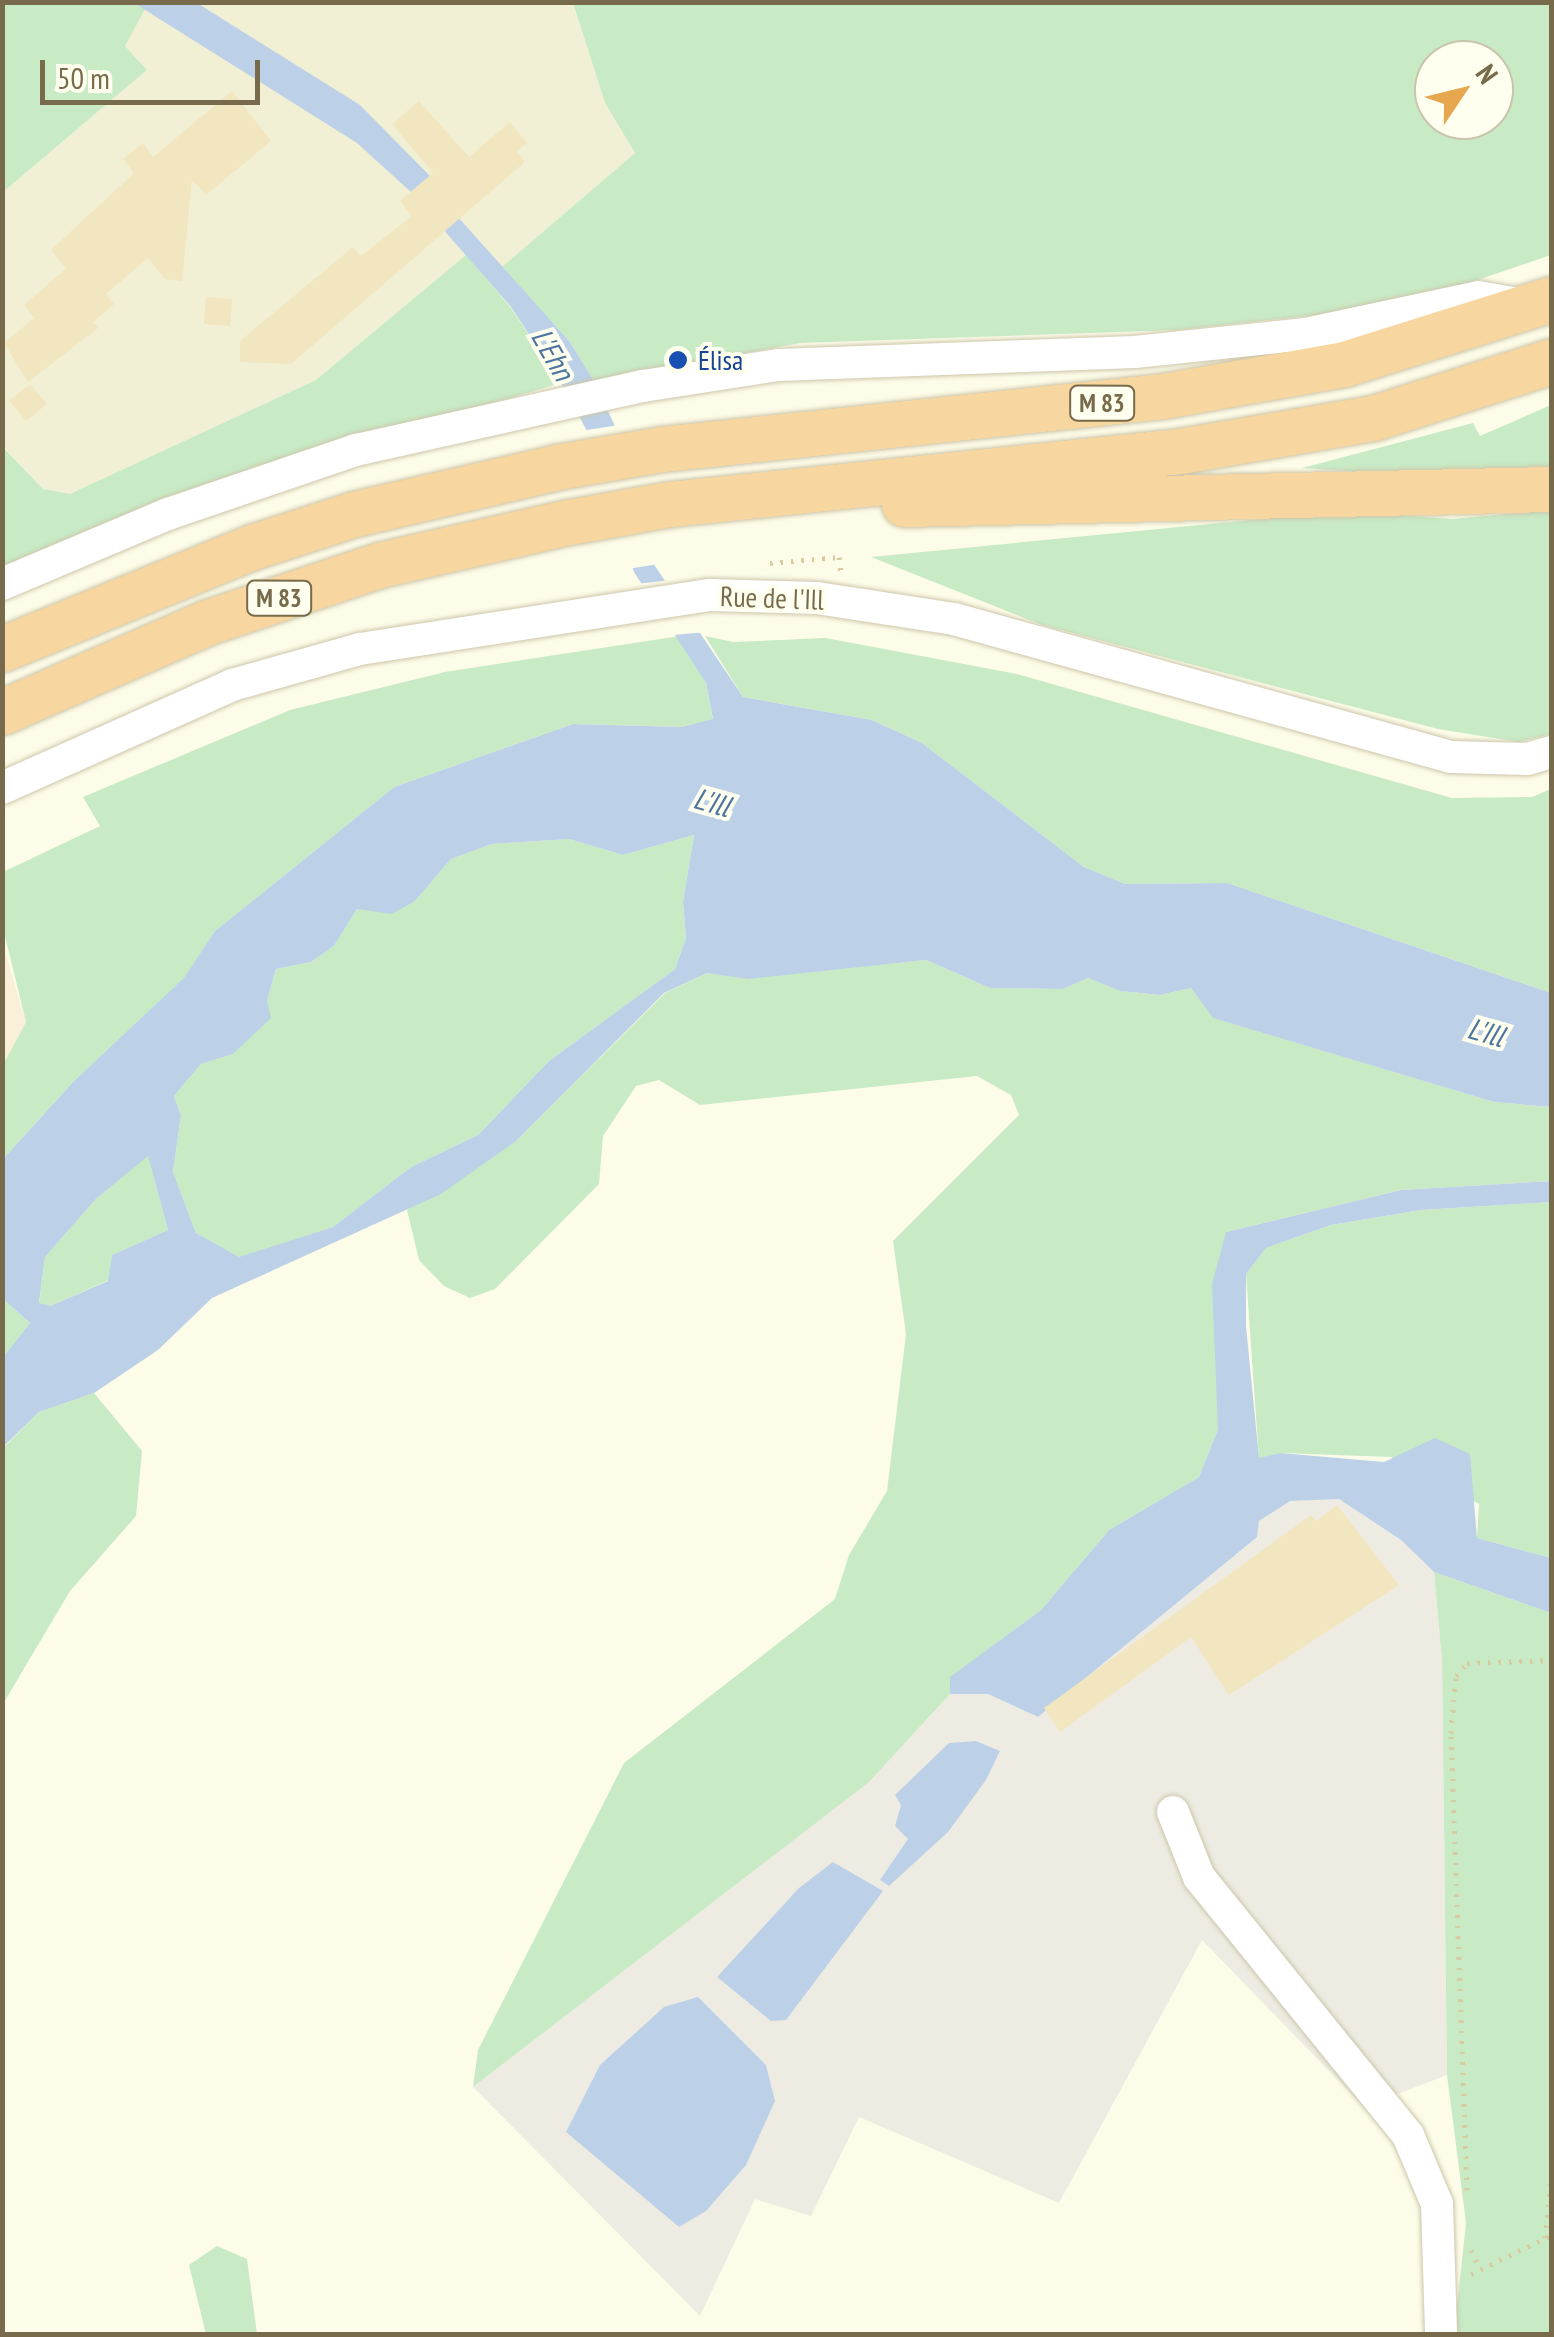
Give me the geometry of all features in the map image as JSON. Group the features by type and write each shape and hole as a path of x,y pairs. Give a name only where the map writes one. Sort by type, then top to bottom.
{"highway":[{"name":"M 83","path":"2,649 252,547 354,514 557,468 662,449 1164,396 1344,364 1542,303"},
{"name":"M 83","path":"2,712 208,622 379,565 569,522 670,504 1180,450 1373,418 1552,361"},
{"path":"850,484 914,508 1552,489"}],"street":[{"path":"2,584 168,514 356,450 538,406 644,386 778,366 1134,352 1306,334 1478,297 1542,303"},
{"name":"Rue de l'Ill","path":"2,788 232,685 360,649 597,608 710,595 816,598 954,618 1451,757 1527,759 1552,752"},
{"path":"1173,1812 1199,1877 1408,2135 1438,2204 1442,2321"}],"path":[{"path":"762,564 809,558"},
{"path":"1467,2206 1450,1733 1456,1676 1467,1663 1552,1660"},
{"path":"1442,2321 1478,2266 1548,2236 1552,2174"},
{"path":"1468,2246 1478,2266"}],"shaded area":[{"path":"146,3 573,3 605,103 635,153 487,280 465,256 316,380 70,495 43,489 3,446 3,192 147,70 125,46"},
{"path":"3,945 26,1022 3,1065"},
{"path":"1339,1499 1401,1540 1434,1572 1442,1661 1447,2075 1364,2107 1202,1940 1059,2203 859,2117 811,2216 755,2199 700,2316 473,2087 868,1782 950,1694 988,1694 1038,1717 1256,1537 1259,1521 1289,1501"}],"green space":[{"path":"134,2 145,9 125,46 147,70 3,192 3,3"},
{"path":"573,3 1551,3 1551,255 1445,291 1354,311 1177,330 800,343 594,381 570,342 502,267 635,153 605,103"},
{"path":"466,255 511,308 561,383 271,469 3,572 2,446 43,489 70,494 316,380"},
{"path":"1551,405 1551,468 1396,474 1302,468 1473,423 1480,436"},
{"path":"1551,510 1551,734 1519,742 1438,729 1042,625 871,557 1343,511 1453,519"},
{"path":"680,636 706,683 713,720 682,727 573,724 394,787 215,931 185,978 74,1081 3,1159 3,1065 26,1022 3,928 3,872 100,826 83,797 290,710 445,672"},
{"path":"705,636 733,642 826,638 1017,674 1452,798 1532,797 1551,789 1551,993 1227,883 1125,884 1084,867 922,743 872,720 743,697"},
{"path":"694,835 683,902 686,938 675,969 549,1061 478,1135 411,1167 333,1227 239,1258 196,1233 173,1172 181,1115 174,1096 201,1064 233,1054 267,1001 276,969 311,962 334,946 357,909 415,901 451,859 492,844 569,839 623,855"},
{"path":"926,960 990,988 1063,989 1088,978 1121,991 1160,995 1191,988 1214,1018 1494,1102 1551,1107 1551,1181 1401,1190 1226,1232 1218,1429 1199,1477 1109,1530 1041,1610 951,1677 950,1694 869,1782 473,2087 478,2050 624,1763 835,1599 849,1555 887,1491 906,1334 893,1241 1019,1115 1011,1095 977,1076 700,1105 659,1080 636,1086 603,1136 599,1184 495,1289 470,1298 444,1286 419,1260 407,1210 516,1141 665,993 707,973 748,978"},
{"path":"148,1155 168,1230 112,1255 109,1280 50,1306 39,1304 45,1257 96,1199"},
{"path":"1551,1202 1551,1558 1477,1538 1479,1504 1391,1457 1280,1453 1259,1459 1246,1274 1266,1248 1331,1225 1421,1210"},
{"path":"3,1299 30,1323 3,1357"},
{"path":"94,1393 142,1451 136,1516 70,1591 3,1704 3,1448 39,1412"},
{"path":"1434,1572 1551,1613 1551,2334 1454,2334 1466,2223 1447,2075 1442,1661"},
{"path":"217,2246 247,2259 257,2334 206,2334 189,2265"}],"water":[{"path":"134,3 197,3 360,105 430,176 411,192 357,143"},
{"path":"457,216 570,342 614,424 655,566 743,697 872,720 922,743 1084,867 1125,884 1227,883 1551,993 1551,1107 1494,1102 1213,1018 1191,988 1160,995 1120,991 1088,978 1063,989 990,988 926,960 748,979 707,973 664,993 516,1141 441,1194 212,1298 158,1350 94,1393 39,1412 3,1447 3,1357 30,1323 3,1299 3,1159 74,1081 184,978 215,931 394,787 573,724 682,727 713,719 706,683 634,572 586,429 561,383 511,307 442,228","holes":["694,835 683,902 686,938 675,969 549,1061 478,1135 411,1167 333,1227 239,1257 196,1233 173,1172 181,1115 174,1096 201,1064 233,1054 271,1018 267,1001 276,969 311,962 334,946 357,909 392,914 415,901 451,859 492,844 569,839 623,855","148,1156 168,1230 112,1255 108,1281 50,1306 39,1303 45,1257 96,1199"]},
{"path":"1551,1181 1551,1202 1421,1210 1331,1225 1266,1248 1246,1274 1246,1326 1259,1458 1280,1453 1384,1462 1435,1438 1470,1454 1477,1538 1551,1558 1551,1613 1434,1572 1401,1540 1339,1499 1290,1501 1259,1521 1257,1537 1038,1717 988,1694 950,1694 950,1677 1041,1610 1109,1530 1199,1477 1218,1429 1212,1284 1226,1232 1401,1190"},
{"path":"976,1741 1000,1751 986,1780 948,1832 889,1886 880,1880 908,1839 895,1826 901,1805 895,1795 949,1743"},
{"path":"833,1862 883,1891 786,2020 771,2021 717,1977 799,1888"},
{"path":"698,1997 766,2065 775,2101 746,2165 706,2211 679,2227 566,2132 600,2065 664,2007"}],"pier":[{"path":"619,425 659,564 627,569 581,431"},
{"path":"671,580 708,632 673,635 636,584"}],"building":[{"path":"232,91 271,141 206,195 192,180 182,281 165,279 148,258 106,294 114,304 93,322 98,328 28,382 4,343 34,318 24,305 66,269 51,250 134,173 123,159 143,143 153,157"},
{"path":"419,101 469,157 510,122 527,143 517,151 525,162 291,364 240,362 240,341 353,247 361,256 412,216 400,201 433,173 392,124"},
{"path":"206,297 232,299 230,326 204,324"},
{"path":"30,384 47,404 26,421 9,401"},
{"path":"1337,1505 1399,1585 1229,1695 1191,1637 1060,1732 1044,1708 1311,1515 1316,1521"}],"place":[{"name":"Élisa","path":"678,360"}],"water label":[{"name":"L'Ehn","path":"553,354"},
{"name":"L'Ill","path":"712,802"},
{"name":"L'Ill","path":"1486,1032"}]}
